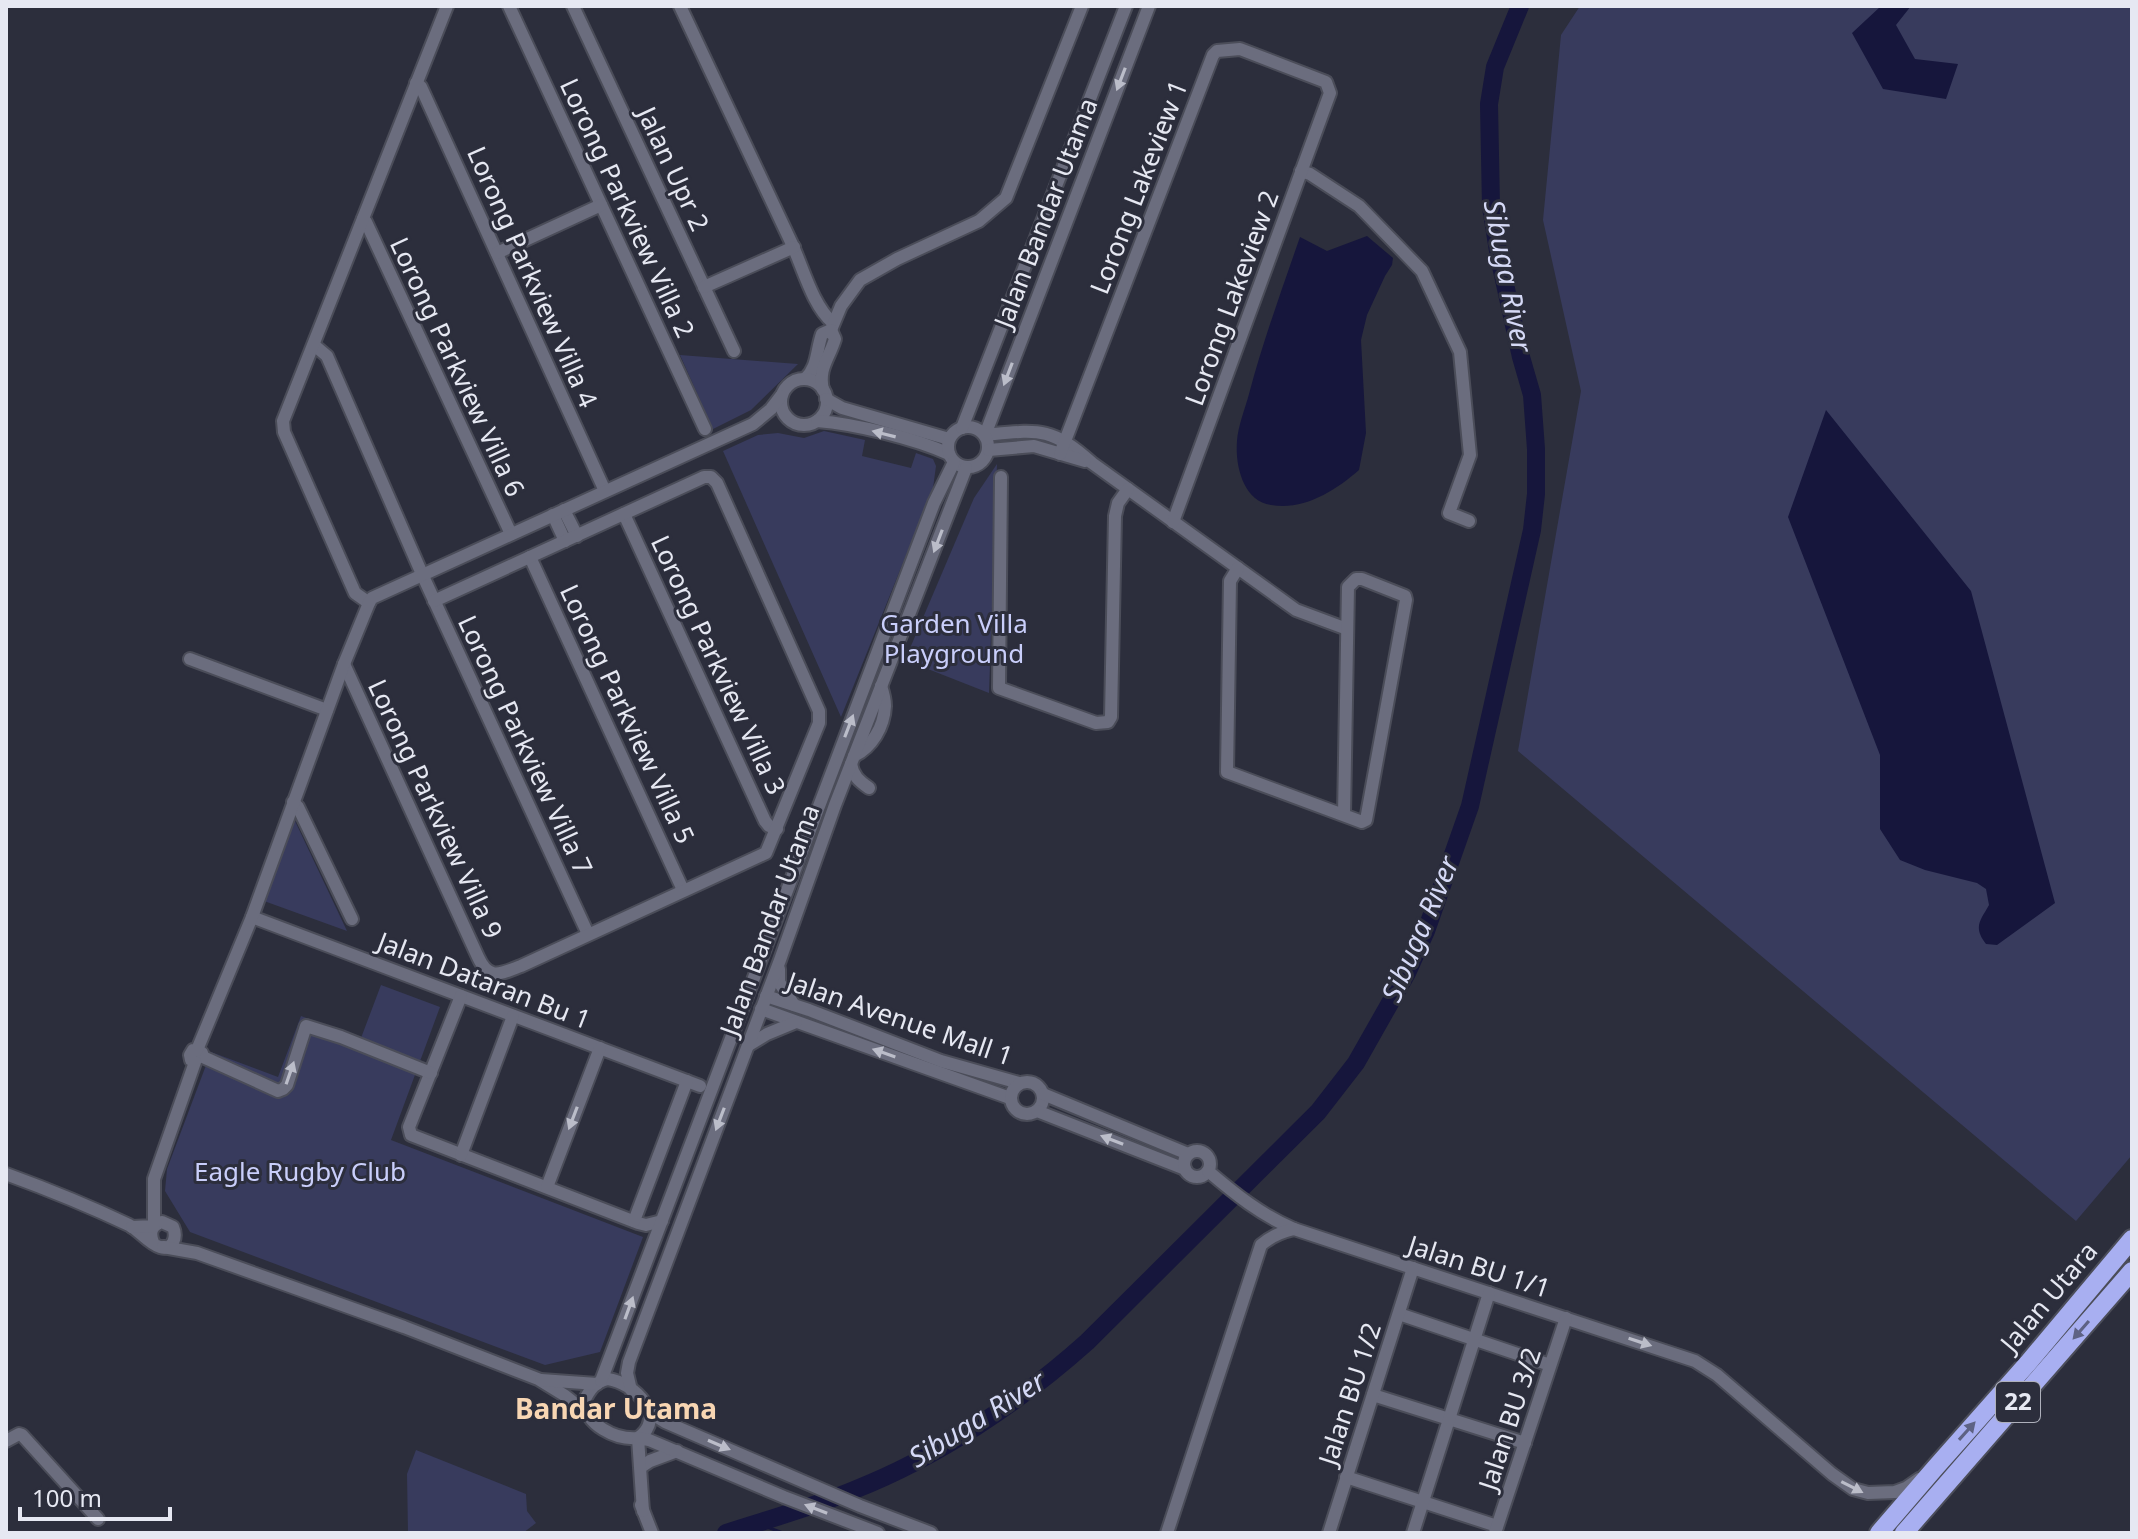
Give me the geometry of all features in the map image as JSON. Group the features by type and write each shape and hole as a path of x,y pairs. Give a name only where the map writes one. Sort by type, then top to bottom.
{"highway":[{"name":"Jalan Utara","path":"1879,1533 2132,1239"},
{"name":"22","path":"2095,1282 2102,1287 2107,1285 2132,1256"},
{"name":"Jalan Utara","path":"1910,1529 2132,1271"}],"street":[{"path":"369,603 355,593 283,427 285,415 447,6"},
{"name":"Lorong Parkview Villa 2","path":"509,6 705,429"},
{"name":"Jalan Upr 2","path":"573,6 734,351"},
{"path":"680,6 832,327"},
{"path":"817,421 825,412 821,361 816,350 822,334 832,327 841,306 860,280 979,221 1010,194 1082,6"},
{"name":"Jalan Bandar Utama","path":"949,439 962,428 1126,6"},
{"name":"Jalan Bandar Utama","path":"985,435 1149,6"},
{"name":"Lorong Lakeview 1","path":"1060,454 1213,55 1217,51 1240,49 1326,82 1329,88"},
{"name":"Lorong Parkview Villa 4","path":"416,83 421,87 605,491"},
{"name":"Lorong Lakeview 2","path":"1173,522 1330,93 1329,88"},
{"path":"1301,171 1359,206 1422,271 1460,352 1470,455 1449,513 1469,521"},
{"path":"497,253 601,205"},
{"name":"Lorong Parkview Villa 6","path":"363,219 511,534"},
{"path":"704,287 794,247"},
{"name":"Lorong Parkview Villa 7","path":"314,345 327,356 434,601 588,934"},
{"path":"757,422 790,384 805,379 821,361"},
{"path":"726,1051 739,1036 750,1006 762,1001 760,978 767,962 767,943 951,458 949,439 842,408 815,383 805,379"},
{"path":"781,396 785,415 795,424"},
{"path":"158,1244 151,1233 154,1226 154,1179 344,664 369,603 377,595 757,422 781,421 802,425 817,421 841,423 932,446 966,468 973,468 984,461 989,450 985,435"},
{"path":"962,428 974,428 985,435 1033,430 1066,441 1296,610 1347,629"},
{"path":"989,450 1034,446 1092,463"},
{"name":"Jalan Bandar Utama","path":"631,1390 627,1373 629,1362 842,788 966,468"},
{"path":"434,601 704,477 711,477 717,483 819,711 819,723 770,847 760,857 588,934"},
{"path":"1001,477 999,688 1096,723 1108,722 1111,717 1115,516 1118,503 1128,489"},
{"path":"558,512 571,538"},
{"name":"Lorong Parkview Villa 3","path":"624,514 765,821 777,829"},
{"name":"Lorong Parkview Villa 5","path":"530,557 683,890"},
{"path":"1238,568 1230,581 1227,772 1362,822 1366,820 1405,596 1362,579 1356,579 1348,587 1344,815"},
{"path":"190,659 327,710"},
{"name":"Lorong Parkview Villa 9","path":"344,664 478,957 488,972 497,975 588,934"},
{"path":"853,760 852,771 869,788"},
{"path":"821,799 842,788"},
{"path":"293,802 352,919"},
{"name":"Jalan Dataran Bu 1","path":"252,917 700,1086"},
{"name":"Jalan Bandar Utama","path":"599,1382 767,943"},
{"path":"780,960 779,982 794,1005"},
{"path":"461,996 409,1130 411,1135 634,1221 646,1225 662,1221"},
{"name":"Jalan Avenue Mall 1","path":"762,1001 794,1005 941,1061 1019,1083"},
{"name":"Jalan Avenue Mall 1","path":"762,1001 796,1022 1010,1098"},
{"path":"461,1155 513,1016"},
{"path":"748,1046 796,1022"},
{"path":"198,1056 278,1091 287,1085 306,1026 431,1073"},
{"path":"547,1187 600,1048"},
{"path":"706,1103 700,1086 716,1077"},
{"path":"634,1221 687,1081"},
{"path":"1043,1094 1043,1103 1033,1114 1023,1114 1014,1108 1010,1098 1019,1083 1035,1083 1043,1094 1188,1154"},
{"path":"1037,1111 1185,1169 1194,1176 1208,1171 1210,1162 1206,1155 1196,1150 1188,1154 1184,1161 1185,1169"},
{"path":"1208,1171 1258,1211 1294,1229"},
{"path":"6,1174 132,1227 158,1244 197,1253 538,1379 564,1395 609,1433 649,1440 878,1533"},
{"path":"153,1190 184,1244 197,1253"},
{"path":"1167,1533 1265,1241 1258,1211"},
{"path":"132,1227 154,1226 162,1222 174,1228"},
{"path":"158,1244 174,1242 174,1228"},
{"path":"1265,1241 1280,1232 1294,1229"},
{"name":"Jalan BU 1/1","path":"1294,1229 1701,1364 1853,1489 1868,1493 1901,1491 1935,1468"},
{"name":"Jalan BU 1/2","path":"1329,1533 1413,1268"},
{"path":"1413,1533 1489,1293"},
{"path":"1399,1314 1550,1365"},
{"name":"Jalan BU 3/2","path":"1496,1529 1566,1318"},
{"path":"538,1379 615,1380 641,1398 649,1412 647,1429 635,1439"},
{"path":"588,1414 584,1401 599,1382"},
{"path":"1373,1395 1525,1443"},
{"path":"649,1412 665,1422 860,1506 931,1533"},
{"path":"6,1441 22,1435 98,1519"},
{"path":"635,1439 641,1467 643,1511"},
{"path":"635,1439 638,1498 652,1533"},
{"path":"641,1467 677,1451"},
{"path":"1346,1477 1496,1529"}],"green space":[{"path":"1580,6 2132,6 2132,1155 2076,1221 1518,751 1581,391 1543,220 1561,35"},
{"path":"680,355 798,364 751,410 713,429"},
{"path":"824,431 865,440 862,456 911,468 916,453 933,459 936,466 933,488 841,717 723,451 758,435 778,433 804,438"},
{"name":"Garden Villa Playground","path":"997,464 989,693 905,660 974,498"},
{"path":"295,821 347,931 264,901"},
{"name":"Eagle Rugby Club","path":"381,985 440,1007 391,1140 643,1237 600,1352 545,1365 190,1232 165,1191 167,1169 211,1052 278,1077 301,1016 361,1038"},
{"path":"416,1450 526,1494 527,1511 536,1523 523,1533 408,1533 407,1474"}],"shaded area":[{"path":"1881,6 1911,6 1896,25 1915,59 1958,64 1946,99 1883,89 1852,33"},
{"path":"1367,236 1393,258 1367,315 1361,340 1366,433 1359,470 1329,492 1307,502 1283,506 1261,502 1247,489 1239,471 1238,435 1260,354 1300,237 1327,251"},
{"path":"1826,410 1971,591 2055,903 1997,945 1986,944 1979,928 1989,905 1986,889 1977,883 1925,870 1900,860 1880,829 1880,755 1788,517"}],"waterway":[{"name":"Sibuga River","path":"726,1533 885,1477 977,1426 1061,1364 1087,1342 1318,1112 1356,1063 1407,973 1426,931 1470,806 1532,530 1536,494 1532,395 1499,257 1491,207 1489,104 1495,67 1520,6"},
{"path":"756,1523 783,1533"}],"district":[{"name":"Bandar Utama","path":"616,1409"}]}
